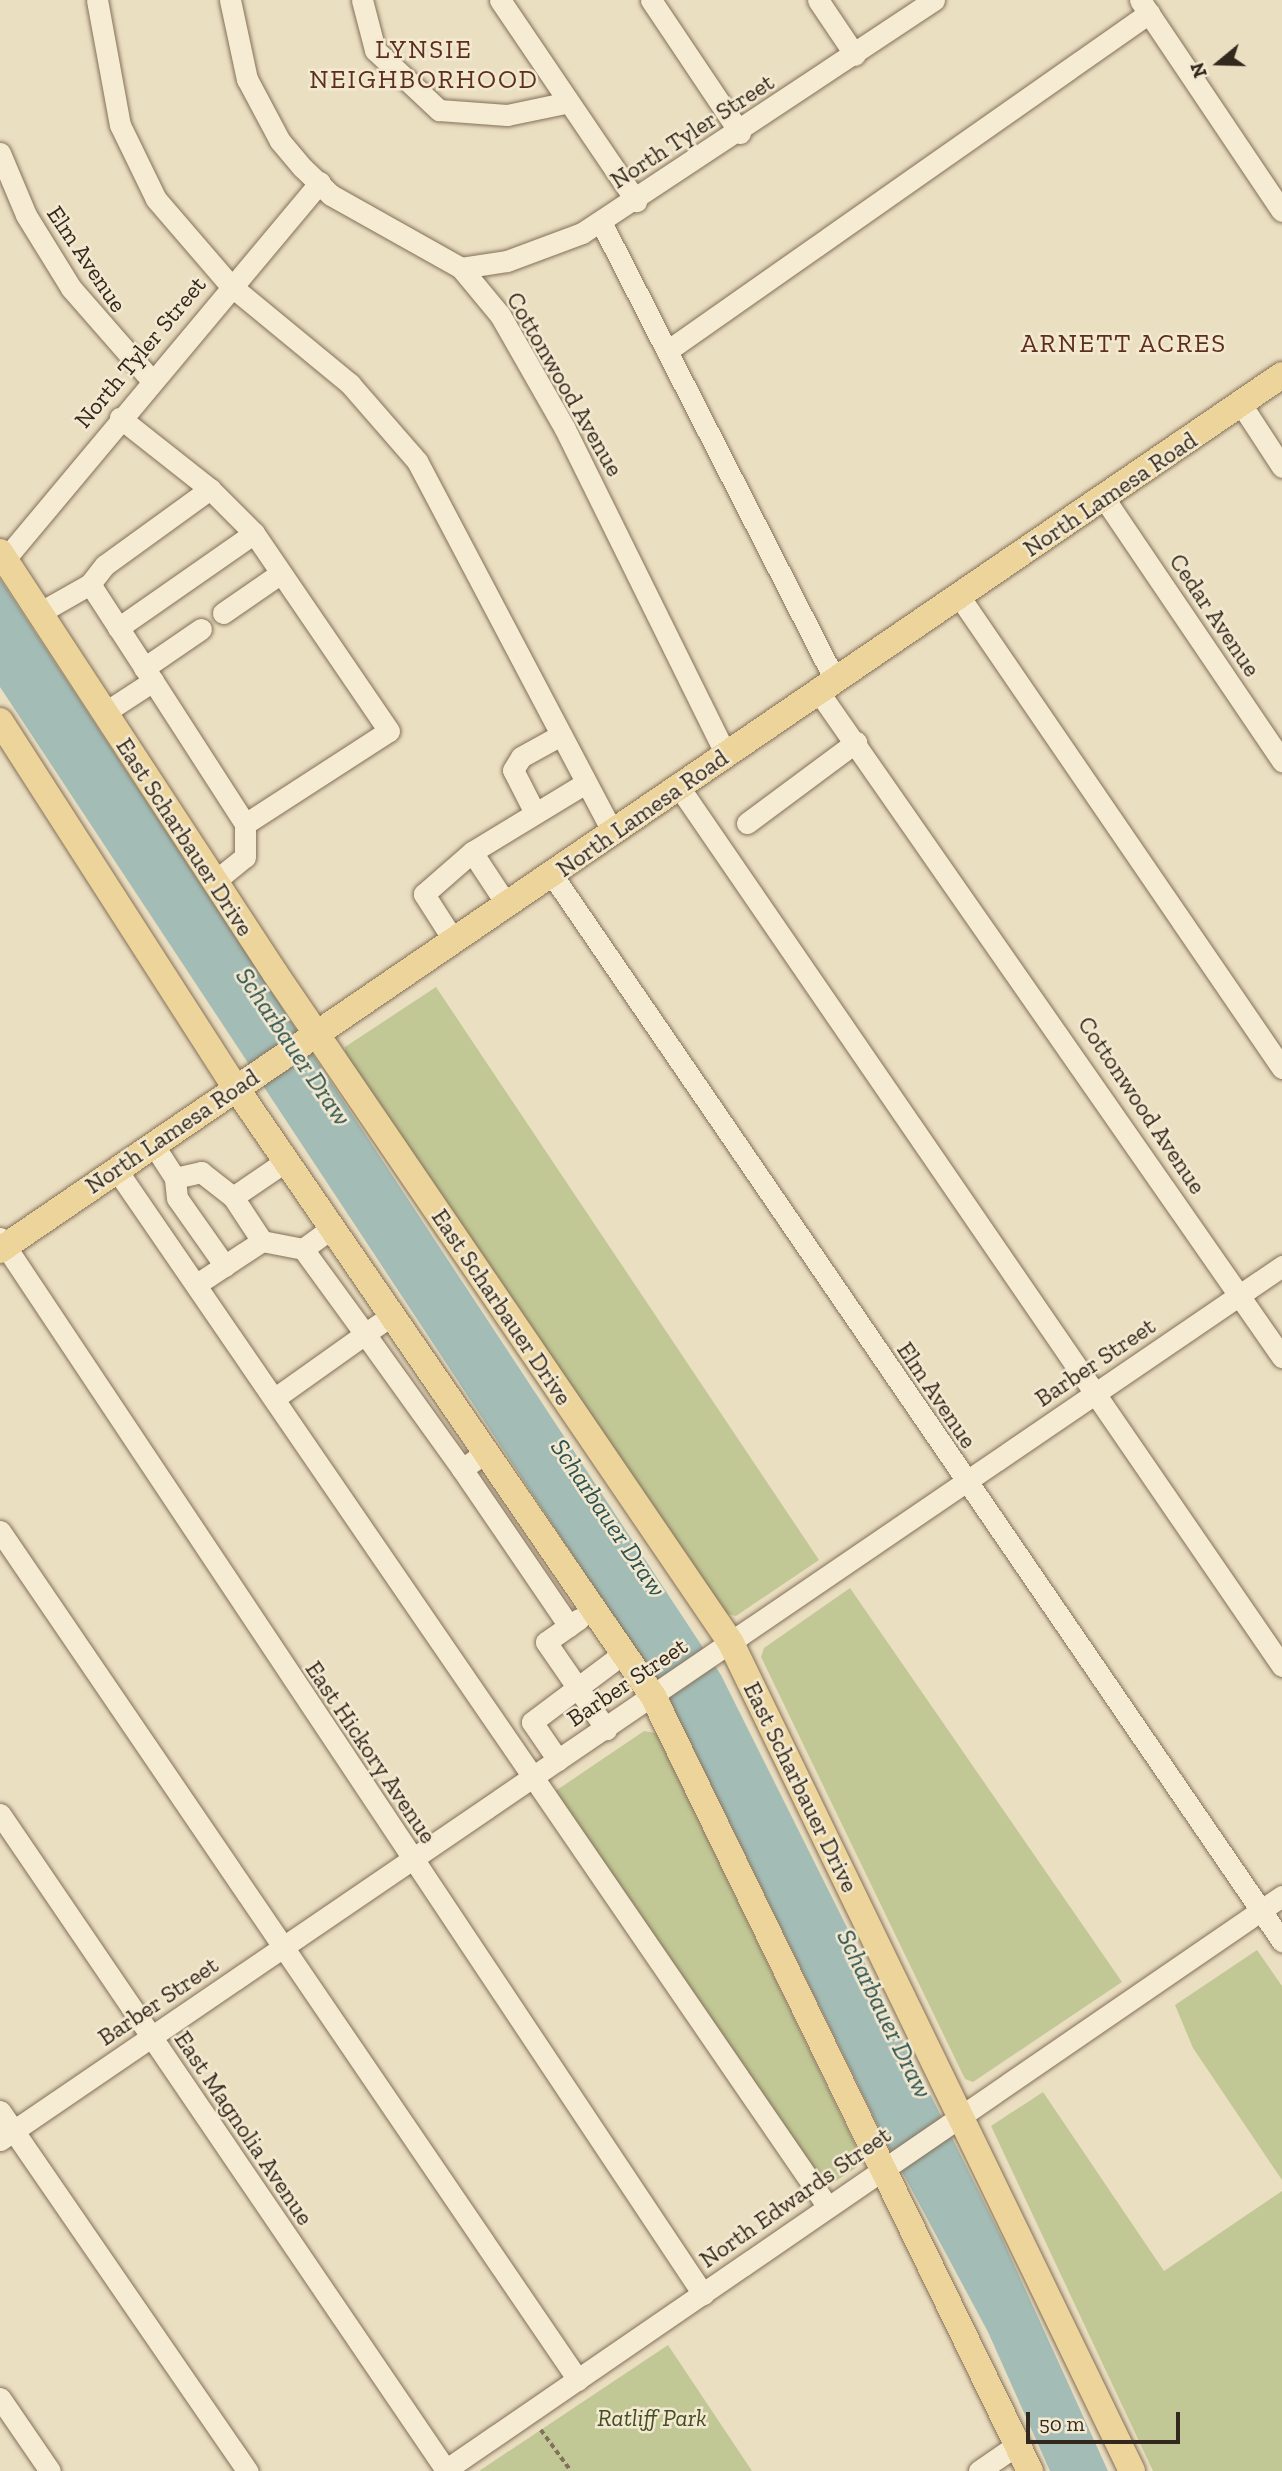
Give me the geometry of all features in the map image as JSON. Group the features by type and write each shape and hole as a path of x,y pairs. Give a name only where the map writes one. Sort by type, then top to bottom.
{"main road":[{"name":"North Lamesa Road","path":"1,1245 553,876 827,685 1282,375"},
{"name":"East Scharbauer Drive","path":"3,555 314,1036 731,1643 1132,2471"},
{"path":"0,721 243,1083 286,1161 653,1696 1030,2471"}],"street":[{"path":"97,0 120,125 156,199 230,285 350,384 417,461 526,660 582,785 613,834"},
{"name":"Cottonwood Avenue","path":"230,0 242,60 260,107 280,141 331,195 461,268 499,315 565,429 726,755"},
{"path":"362,0 375,50 439,110 507,116 569,102"},
{"path":"500,0 636,201"},
{"path":"651,0 740,133"},
{"path":"818,0 855,55"},
{"name":"North Tyler Street","path":"461,268 507,261 601,222 740,133 934,0"},
{"path":"667,351 1144,7 1282,211"},
{"name":"Elm Avenue","path":"0,153 26,215 71,288 152,381"},
{"name":"North Tyler Street","path":"3,555 230,285 320,183"},
{"name":"Cottonwood Avenue","path":"601,222 667,351 856,743 957,884 1282,1357"},
{"path":"1241,404 1282,467"},
{"path":"120,418 210,489 254,533 389,731 245,824"},
{"path":"39,613 90,584 105,565 210,489"},
{"name":"Cedar Avenue","path":"1104,498 1282,761"},
{"path":"118,628 254,533"},
{"path":"223,613 281,573"},
{"path":"90,584 245,824 245,857 215,881"},
{"path":"959,596 1282,1068"},
{"path":"104,713 201,629"},
{"path":"536,813 513,770 521,757 559,736"},
{"path":"747,823 856,743"},
{"path":"454,941 424,894 472,852 582,785"},
{"path":"679,787 1097,1392 1282,1666"},
{"path":"472,852 507,905"},
{"name":"Elm Avenue","path":"553,876 965,1483 1282,1941"},
{"path":"153,1144 175,1178 177,1198 225,1266"},
{"path":"233,1197 286,1161"},
{"path":"116,1169 827,2206"},
{"path":"175,1178 201,1172 233,1197 262,1241"},
{"path":"303,1249 332,1228"},
{"path":"197,1284 262,1241 303,1249 462,1469 569,1626"},
{"name":"East Hickory Avenue","path":"1,1245 703,2294"},
{"name":"Barber Street","path":"7,2135 1282,1266"},
{"path":"275,1398 392,1315"},
{"path":"462,1469 486,1452"},
{"path":"0,1531 578,2380"},
{"path":"593,1608 546,1642 606,1728"},
{"path":"558,1760 532,1722 624,1653"},
{"name":"East Magnolia Avenue","path":"0,1814 445,2470"},
{"name":"North Edwards Street","path":"445,2470 703,2294 959,2112 1282,1896"},
{"path":"0,2110 7,2135 247,2471"},
{"path":"0,2398 50,2471"},
{"path":"979,2471 1018,2444"}],"path":[{"path":"529,2413 570,2471"}],"green space":[{"path":"436,987 819,1560 736,1616 720,1612 345,1056 345,1047"},
{"path":"850,1588 1122,1982 973,2082 965,2079 761,1657 764,1648"},
{"path":"644,1731 656,1733 859,2153 857,2167 821,2191 551,1794"},
{"path":"1257,1950 1282,1986 1282,2180 1193,2048 1175,2005"},
{"path":"1043,2092 1164,2271 1282,2191 1282,2471 1153,2471 991,2126"},
{"name":"Ratliff Park","path":"668,2345 752,2471 479,2471"}],"water":[{"name":"Scharbauer Draw","path":"0,579 721,1675 1002,2238 1108,2471 1050,2471 988,2332 885,2140 673,1707 0,687"}],"district":[{"name":"LYNSIE NEIGHBORHOOD","path":"424,65"},
{"name":"ARNETT ACRES","path":"1124,344"}]}
